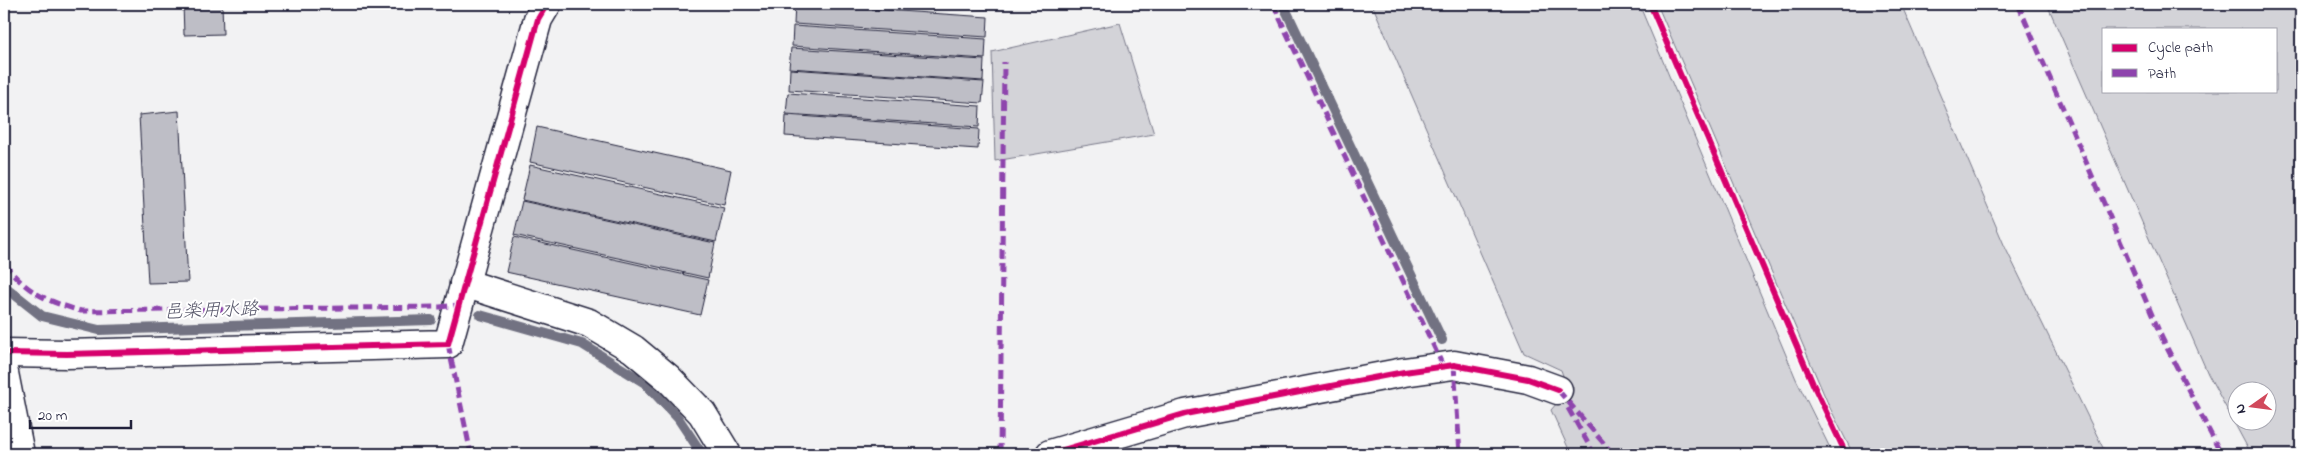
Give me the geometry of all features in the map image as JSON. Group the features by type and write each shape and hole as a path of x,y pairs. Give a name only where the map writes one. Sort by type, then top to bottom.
{"street":[{"path":"4,352 67,354 448,344 538,19 546,4"},
{"path":"464,283 589,324 633,349 668,378 702,413 727,454"},
{"path":"1050,454 1185,414 1404,372 1454,365 1528,379 1558,390"},
{"path":"4,374 20,454"}],"shaded area":[{"path":"1372,4 1639,4 1796,379 1833,454 1571,454 1551,410 1568,390 1561,370 1524,353"},
{"path":"1657,4 1901,4 2005,247 2106,454 1853,454 1829,406"},
{"path":"2047,4 2301,4 2301,454 2251,454 2238,430 2278,430 2278,380 2228,380 2228,411 2208,374"},
{"path":"1120,23 1154,134 995,161 992,52"}],"building":[{"path":"183,4 222,4 223,34 184,35"},
{"path":"795,4 988,17 987,37 794,24"},
{"path":"878,4 987,4 986,9"},
{"path":"793,26 986,39 985,59 792,46"},
{"path":"791,48 984,60 983,81 789,68"},
{"path":"790,69 984,82 982,103 789,90"},
{"path":"788,93 980,106 979,127 786,114"},
{"path":"179,111 188,282 148,283 139,115"},
{"path":"786,115 979,129 978,149 785,136"},
{"path":"537,127 731,170 724,205 530,162"},
{"path":"530,165 724,208 716,242 522,200"},
{"path":"522,201 715,243 708,278 514,235"},
{"path":"514,237 708,280 700,315 506,272"}],"waterway":[{"path":"1283,4 1442,340"},
{"name":"邑楽用水路","path":"4,286 42,316 99,330 431,320"},
{"name":"邑楽用水路","path":"480,315 582,344 645,383 678,418 702,454"}],"marked path":[{"path":"1273,4 1444,368"},
{"path":"2018,4 2162,338 2221,454"},
{"path":"1000,454 1004,62"},
{"path":"4,263 20,281 38,294 81,311 440,307 458,305"},
{"path":"448,344 471,454"},
{"path":"1454,365 1460,454"},
{"path":"1558,390 1613,454"},
{"path":"1568,408 1594,454"}],"cycle path":[{"path":"4,353 67,354 448,344 538,19 547,4"},
{"path":"1650,4 1813,384 1846,454"},
{"path":"1050,454 1185,414 1404,372 1454,365 1528,379 1558,390"}]}
